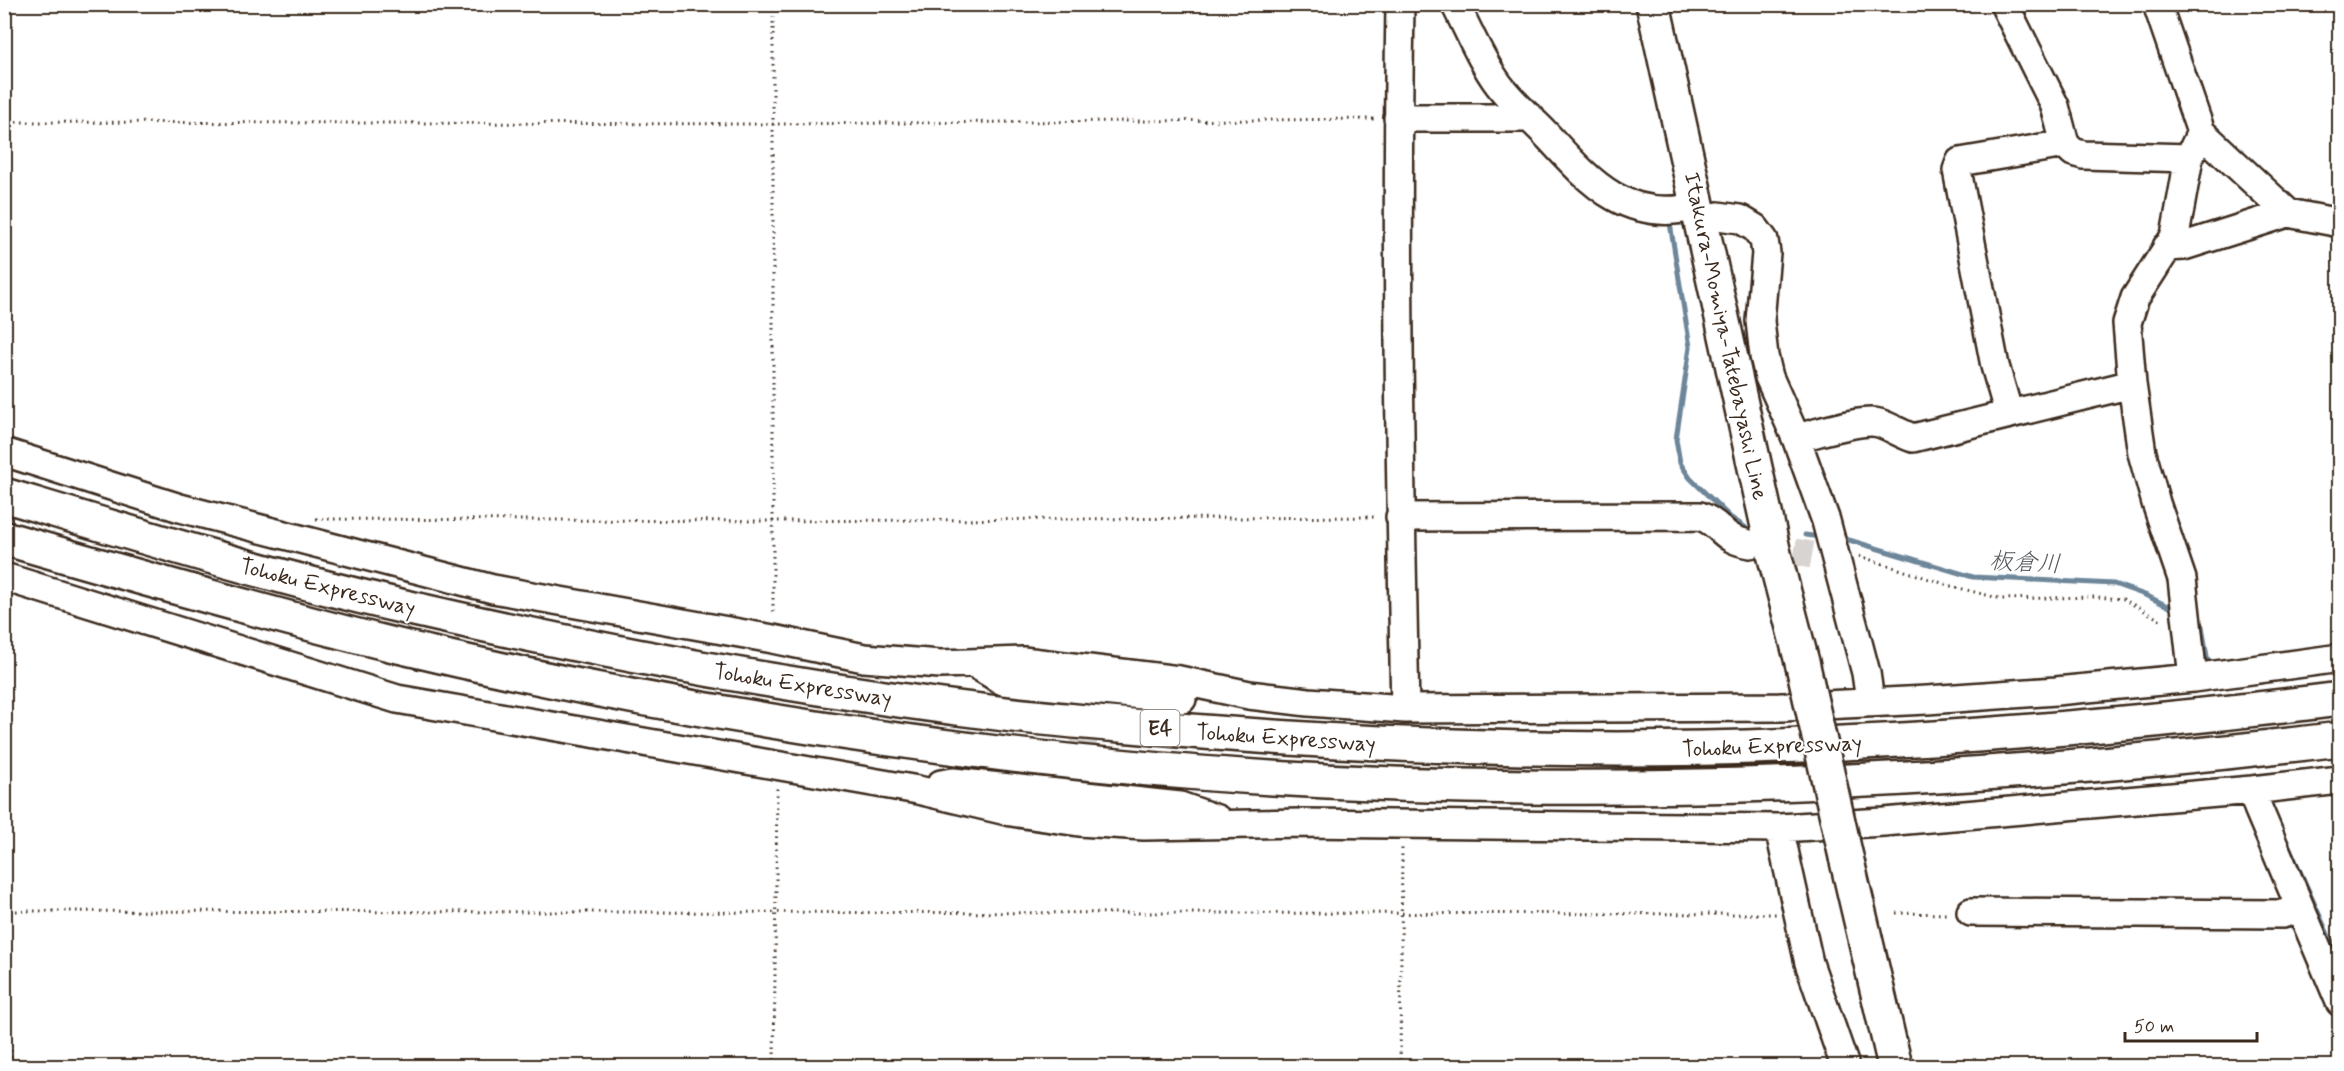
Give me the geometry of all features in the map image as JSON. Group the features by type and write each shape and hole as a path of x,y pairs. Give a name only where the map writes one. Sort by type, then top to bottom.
{"main road":[{"name":"Itakura-Momiya-Tatebayashi Line","path":"1653,4 1774,554 1803,666 1895,1066"},
{"name":"Tohoku Expressway","path":"4,495 275,574 400,606 538,636 673,663 858,694 1015,715 1146,727 1380,743 1523,748 1695,748 1839,744 2003,733 2115,724 2340,699"},
{"name":"Tohoku Expressway","path":"4,538 269,613 395,645 533,676 670,703 854,733 1015,755 1145,767 1381,783 1698,788 1850,783 1988,774 2121,763 2340,739"}],"street":[{"path":"1400,4 1398,118 1405,709"},
{"path":"1455,4 1500,86 1589,181 1618,199 1648,210 1681,211 1740,219 1755,228 1764,240 1766,253 1760,321 1761,340 1769,377 1796,438 1826,521 1823,555 1866,673 1870,701"},
{"path":"2004,4 2055,106 2065,144 2073,152 2084,155 2189,158"},
{"path":"2157,4 2201,132 2288,213"},
{"path":"1398,118 1531,118"},
{"path":"2193,678 2182,579 2142,453 2132,384 2127,323 2135,298 2175,236 2189,158 2201,132"},
{"path":"2009,414 1995,366 1957,170 1960,162 2065,144"},
{"path":"2167,247 2184,246 2288,213 2340,223"},
{"path":"1796,438 1866,422 1880,423 1913,438 2132,384"},
{"path":"4,452 180,508 493,589 773,639 864,658 940,664 1023,661 1179,680 1249,695 1405,709 1783,707 1938,699 2193,678 2340,658"},
{"path":"1401,517 1701,516 1710,519 1720,531 1735,541 1749,544"},
{"path":"4,578 398,699 918,790 953,782 1180,806 1235,825 1402,824 1779,828 1884,822 2252,790 2340,780"},
{"path":"975,664 1003,681 1088,696 1193,700 1249,695"},
{"path":"2252,790 2340,1002"},
{"path":"1779,828 1809,963 1845,1066"},
{"path":"1971,912 2283,914 2299,907"}],"path":[{"path":"773,4 773,639"},
{"path":"4,122 773,124 1398,118"},
{"path":"309,519 773,521 1401,517"},
{"path":"1823,555 1859,556 1951,586 2002,599 2096,597 2123,599 2188,635"},
{"path":"774,1066 777,765"},
{"path":"1400,1066 1402,824"},
{"path":"11,1066 6,912 1798,914"},
{"path":"1896,913 1957,914 1971,912"}],"waterway":[{"name":"板倉川","path":"1670,223 1690,347 1676,439 1680,463 1690,478 1730,517 1745,527"},
{"name":"板倉川","path":"1805,535 1821,537"},
{"name":"板倉川","path":"1840,539 1973,577 2114,584 2145,595 2176,610"},
{"name":"板倉川","path":"2197,623 2202,626 2208,663"},
{"name":"板倉川","path":"2288,844 2330,939 2340,950"}],"tunnel":[{"path":"1754,545 1812,555"},
{"path":"1078,796 1088,702"}]}
